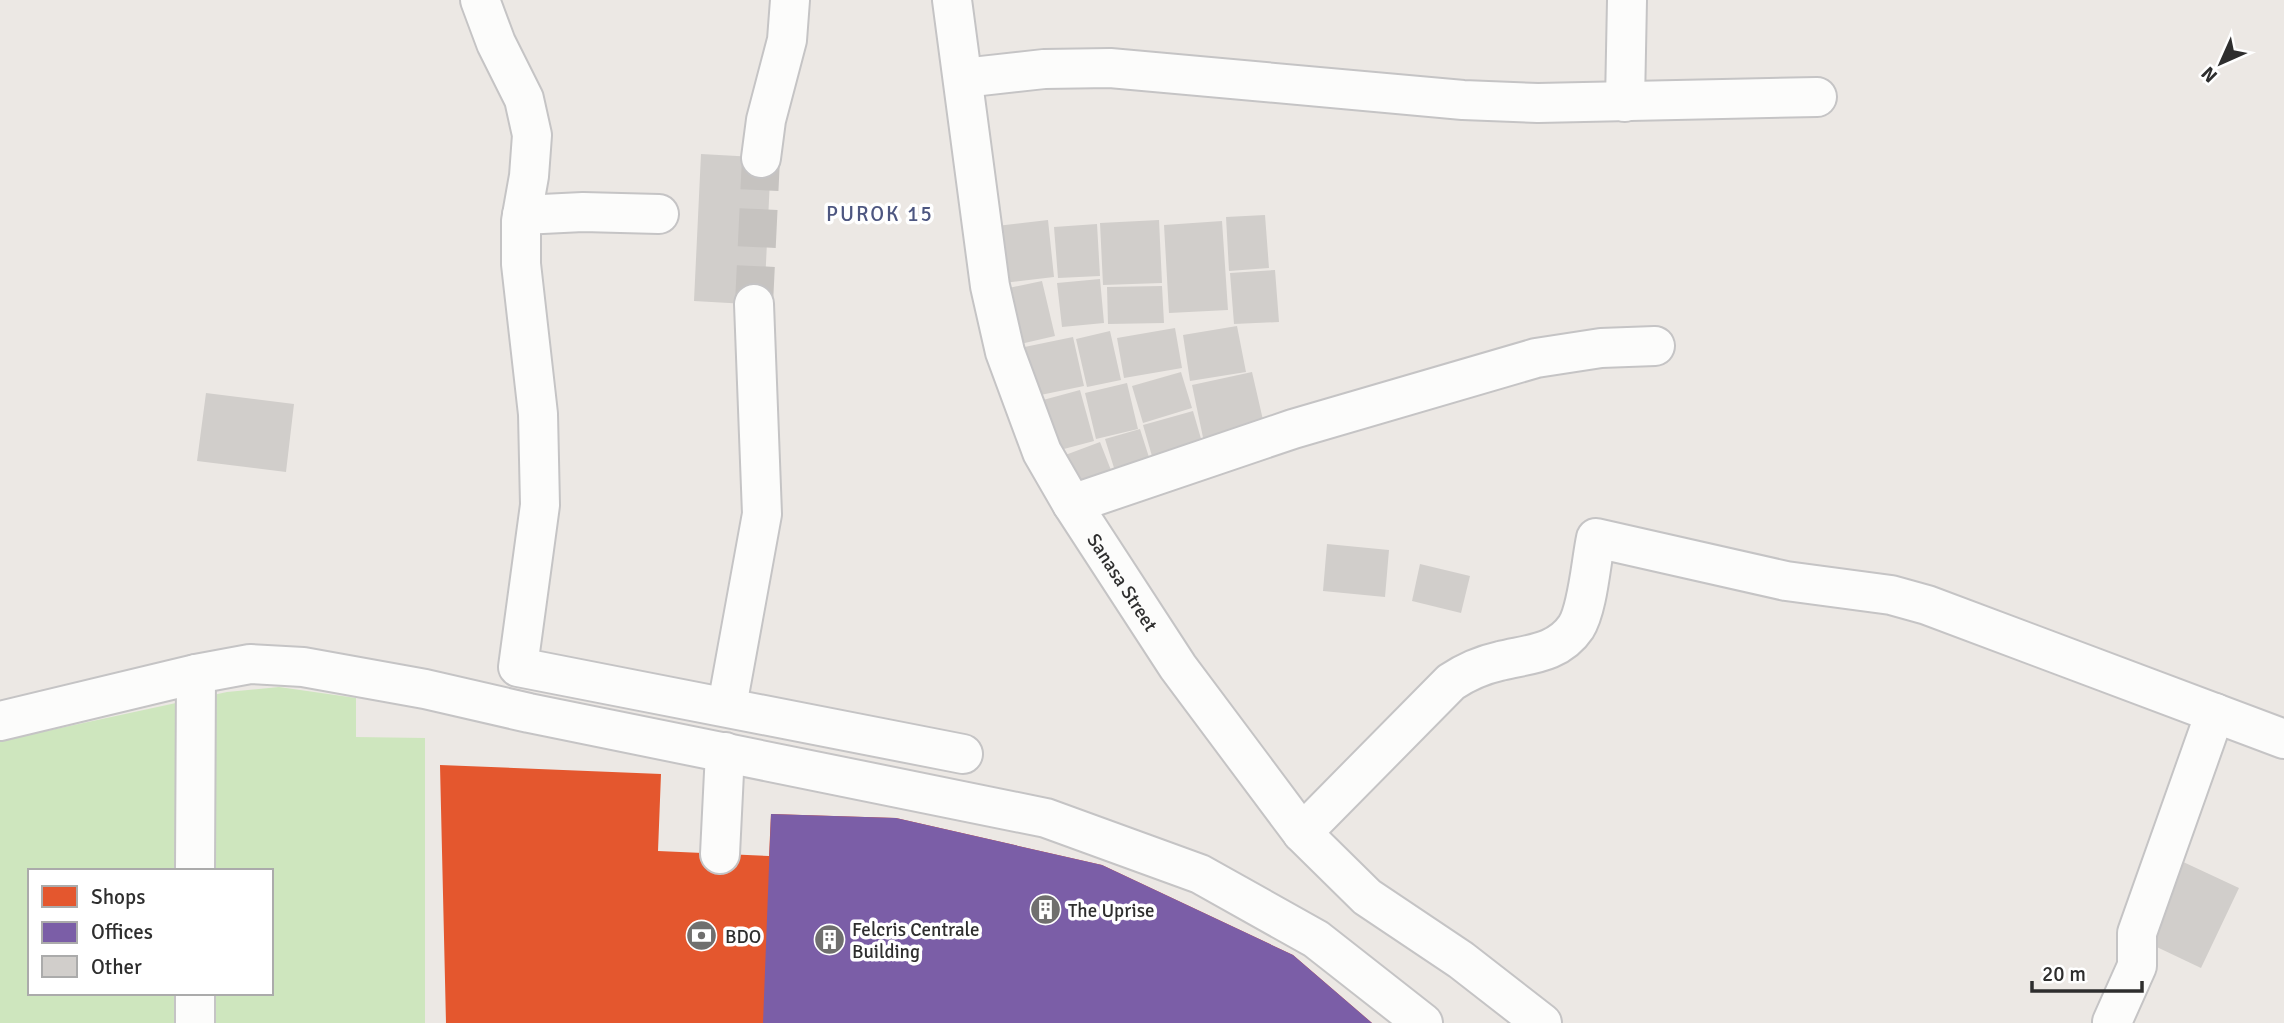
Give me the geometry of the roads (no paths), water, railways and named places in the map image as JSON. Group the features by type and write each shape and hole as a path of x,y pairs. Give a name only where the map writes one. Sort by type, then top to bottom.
{"street":[{"path":"480,0 496,43 524,99 531,135 522,215 521,264 538,414 540,505 518,667 963,754"},
{"path":"761,158 766,120 787,40 790,0"},
{"name":"Sanasa Street","path":"952,0 990,286 1005,352 1042,452 1072,504 1178,667 1302,833 1367,897 1461,960 1542,1023"},
{"path":"1625,102 1627,0"},
{"path":"963,78 1044,69 1111,68 1463,100 1625,102 1817,97"},
{"path":"522,215 583,212 659,214"},
{"path":"727,706 762,514 754,304"},
{"path":"1072,504 1293,429 1536,358 1601,348 1655,346"},
{"path":"1302,833 1451,681 1467,671 1500,660 1541,653 1563,641 1577,625 1596,538 1786,581 1891,595 1927,605 2284,739"},
{"path":"0,721 195,674 250,664 303,667 1046,818 1200,874 1316,939 1423,1023"},
{"path":"195,674 195,869"},
{"path":"2112,1022 2137,966 2137,933 2215,713"},
{"path":"720,854 725,752"},
{"path":"195,995 195,1023"}],"tunnel":[{"path":"754,304 761,158"}],"place":[{"name":"The Uprise","path":"1045,910"},
{"name":"BDO","path":"702,936"},
{"name":"Felcris Centrale Building","path":"829,940"}],"district":[{"name":"PUROK 15","path":"880,214"}]}
